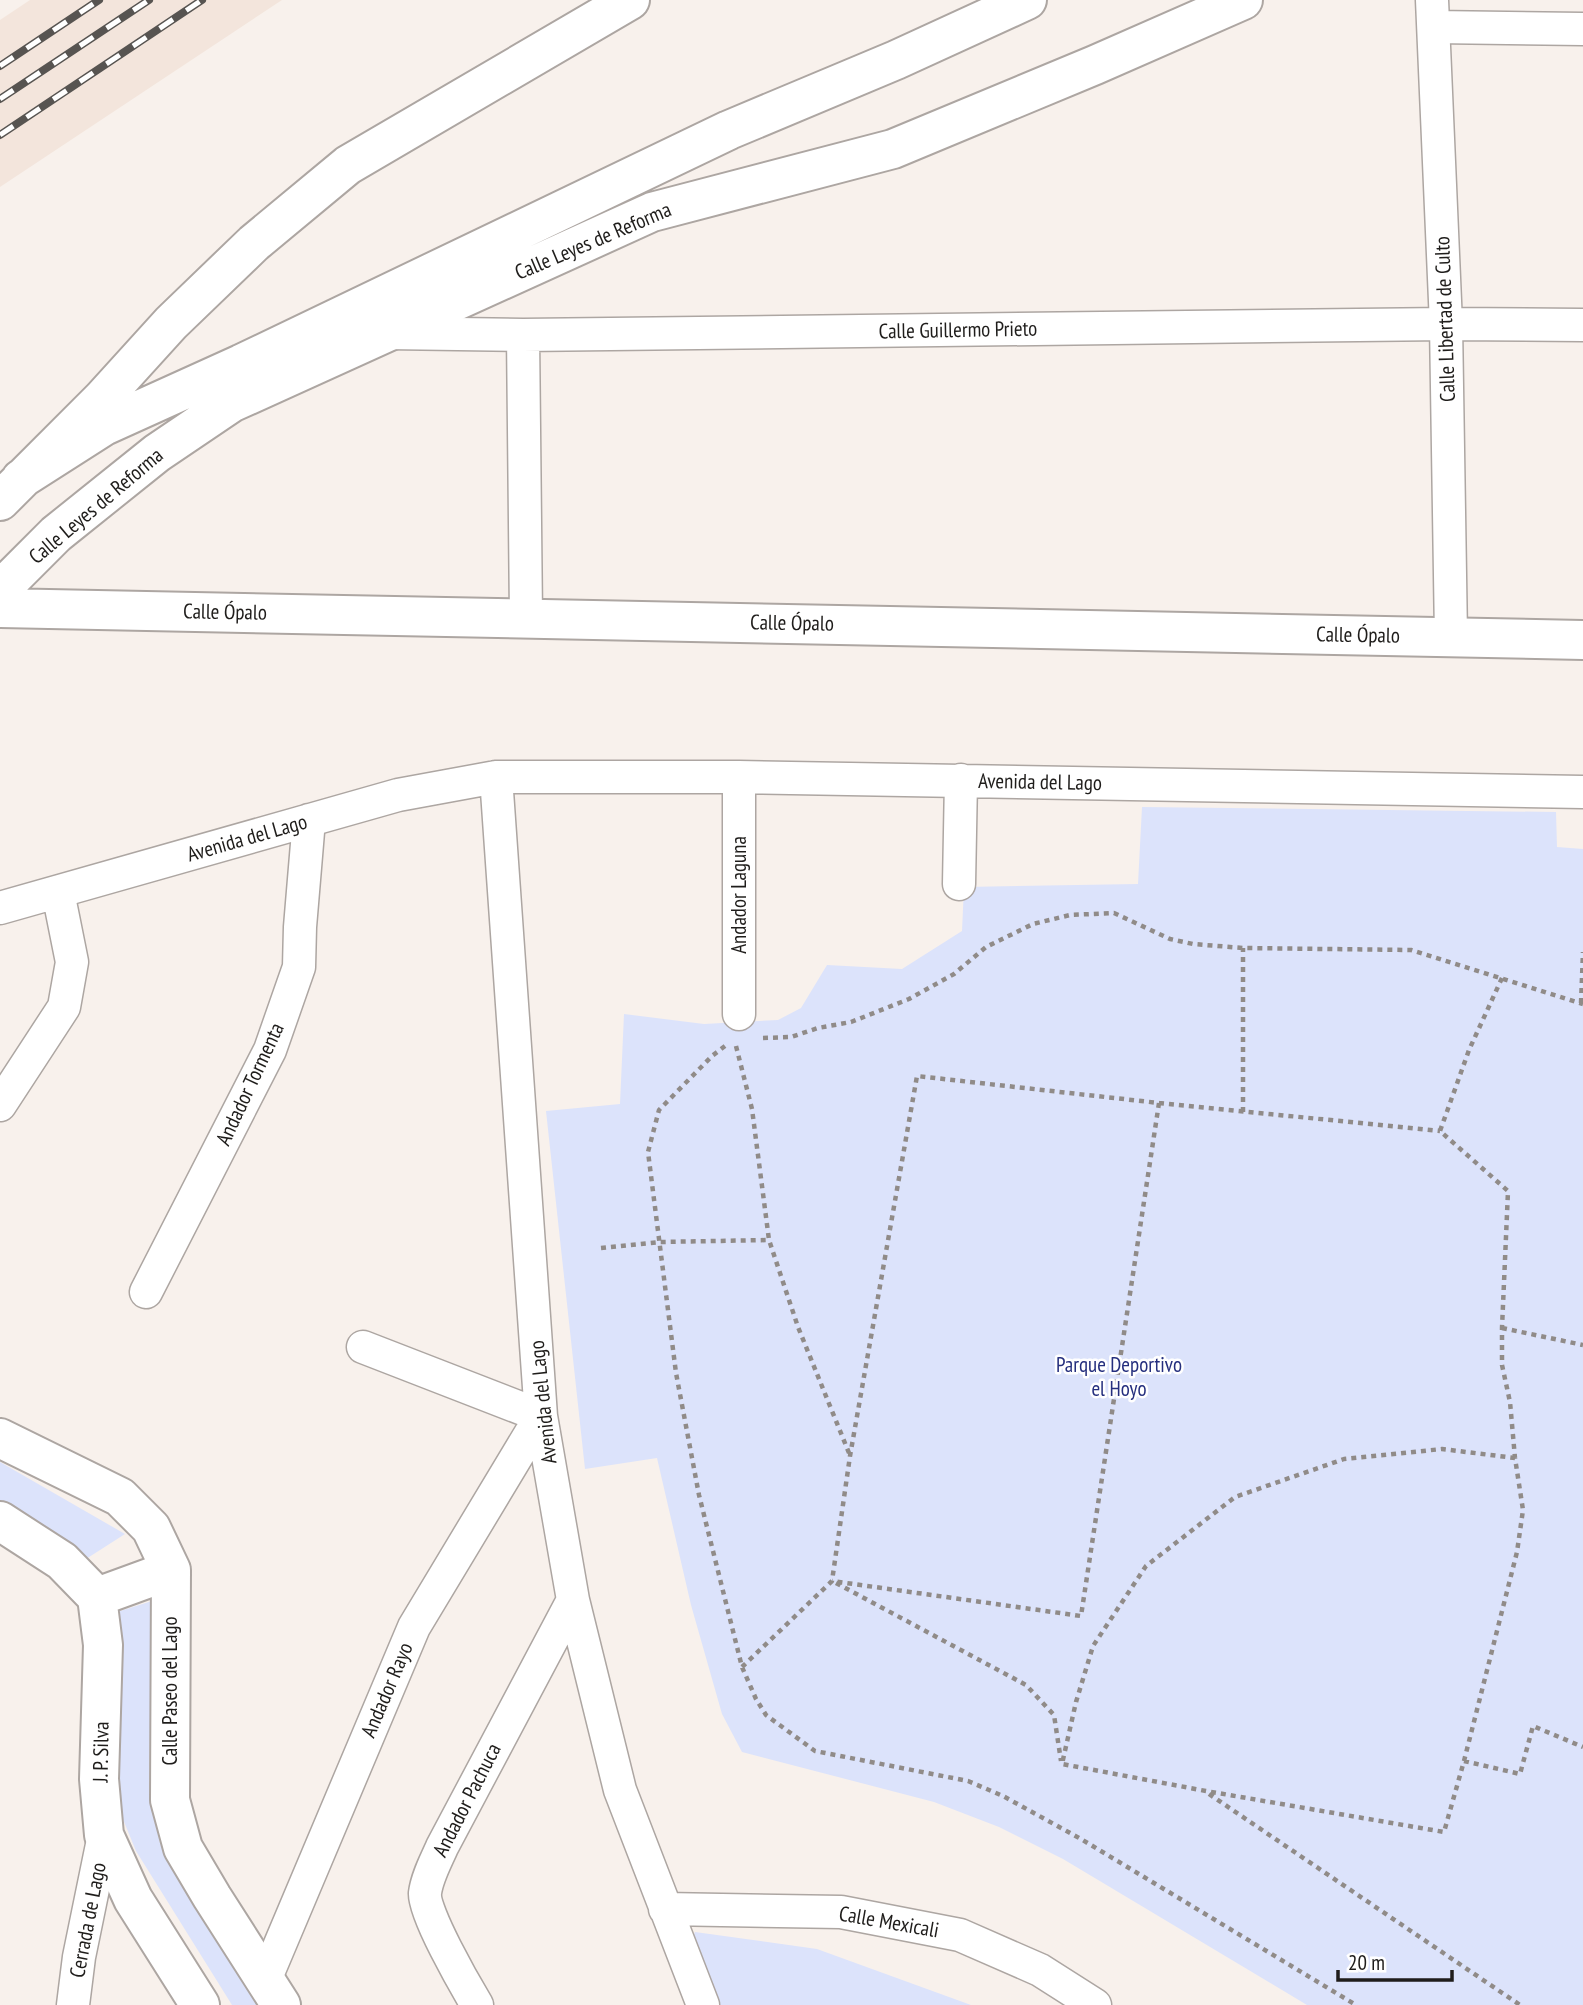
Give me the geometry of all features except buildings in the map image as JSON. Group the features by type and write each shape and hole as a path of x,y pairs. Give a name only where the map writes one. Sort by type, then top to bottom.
{"main road":[{"path":"11,490 172,323 254,243 348,165 630,0"},
{"name":"Calle Leyes de Reforma","path":"11,490 104,426 241,364 729,130 896,60 1027,0"},
{"name":"Calle Leyes de Reforma","path":"0,590 56,534 157,453 231,403 652,212 893,149 1243,0"},
{"name":"Calle Ópalo","path":"0,608 1583,640"},
{"name":"Calle Paseo del Lago","path":"0,1438 120,1497 151,1528 171,1570 170,1800 183,1848 273,1992"},
{"path":"0,1521 62,1561 97,1597 171,1570"},
{"name":"J. P. Silva","path":"97,1597 103,1645 99,1779 104,1835 134,1899 200,2005"}],"street":[{"path":"1433,14 1583,29"},
{"name":"Calle Libertad de Culto","path":"1433,14 1446,324 1451,637"},
{"name":"Calle Guillermo Prieto","path":"336,318 386,333 523,335 1446,324 1583,325"},
{"path":"523,335 526,617"},
{"name":"Avenida del Lago","path":"496,776 541,1416 573,1600 620,1790 703,2005"},
{"name":"Avenida del Lago","path":"0,908 398,795 496,776 961,780 1583,792"},
{"name":"Andador Laguna","path":"737,1026 739,777"},
{"path":"959,884 961,780"},
{"name":"Andador Tormenta","path":"146,1292 270,1050 299,967 309,820"},
{"path":"0,1105 64,1007 72,962 58,892"},
{"path":"363,1347 541,1416"},
{"name":"Andador Rayo","path":"273,1992 414,1627 541,1416"},
{"name":"Andador Pachuca","path":"477,2005 455,1968 430,1913 424,1896 427,1883 442,1847 573,1600"},
{"name":"Cerrada de Lago","path":"73,2005 79,1957 104,1835"},
{"name":"Calle Mexicali","path":"665,1909 841,1912 960,1935 1040,1970 1095,2005"}],"path":[{"path":"737,1026 790,1037 851,1022 909,999 954,974 986,947 1033,924 1070,915 1114,913 1170,939 1193,944 1411,950 1582,1004 1583,952"},
{"path":"1242,1112 1243,947"},
{"path":"1440,1131 1469,1050 1502,978"},
{"path":"737,1026 752,1110 769,1240 798,1327 850,1456"},
{"path":"737,1026 660,1110 649,1153 676,1373 699,1495 742,1667 766,1715 815,1751 968,1781 1003,1796 1081,1839 1356,2005"},
{"path":"742,1667 832,1581 850,1456 917,1076 1440,1131 1508,1191 1502,1365 1510,1402 1523,1510 1517,1552 1444,1832 1062,1764"},
{"path":"832,1581 1081,1616 1159,1103"},
{"path":"601,1248 660,1242 769,1240"},
{"path":"1502,1328 1583,1345"},
{"path":"1062,1764 1076,1702 1093,1646 1146,1566 1235,1497 1344,1459 1442,1449 1515,1458"},
{"path":"832,1581 1026,1685 1054,1715 1062,1764"},
{"path":"1464,1761 1520,1774 1533,1726 1583,1747"},
{"path":"1206,1791 1520,2005"}],"shaded area":[{"path":"30,0 282,0 0,187 0,20"}],"green space":[{"name":"Parque Deportivo el Hoyo","path":"1142,807 1556,812 1557,847 1583,849 1583,2005 1307,2005 1063,1859 999,1827 934,1802 742,1752 722,1714 691,1605 657,1458 585,1469 546,1111 620,1104 624,1014 704,1024 778,1020 801,1008 827,965 902,969 962,931 964,887 1138,884"},
{"path":"0,1462 125,1534 86,1559 0,1502"},
{"path":"152,1601 149,1792 160,1843 263,2005 232,2005 136,1851 120,1812 116,1769 117,1612"},
{"path":"695,1932 817,1949 971,2005 706,2005 685,1955"}],"railway":[{"path":"0,66 99,0"},
{"path":"0,99 149,0"},
{"path":"0,135 202,0"}]}
